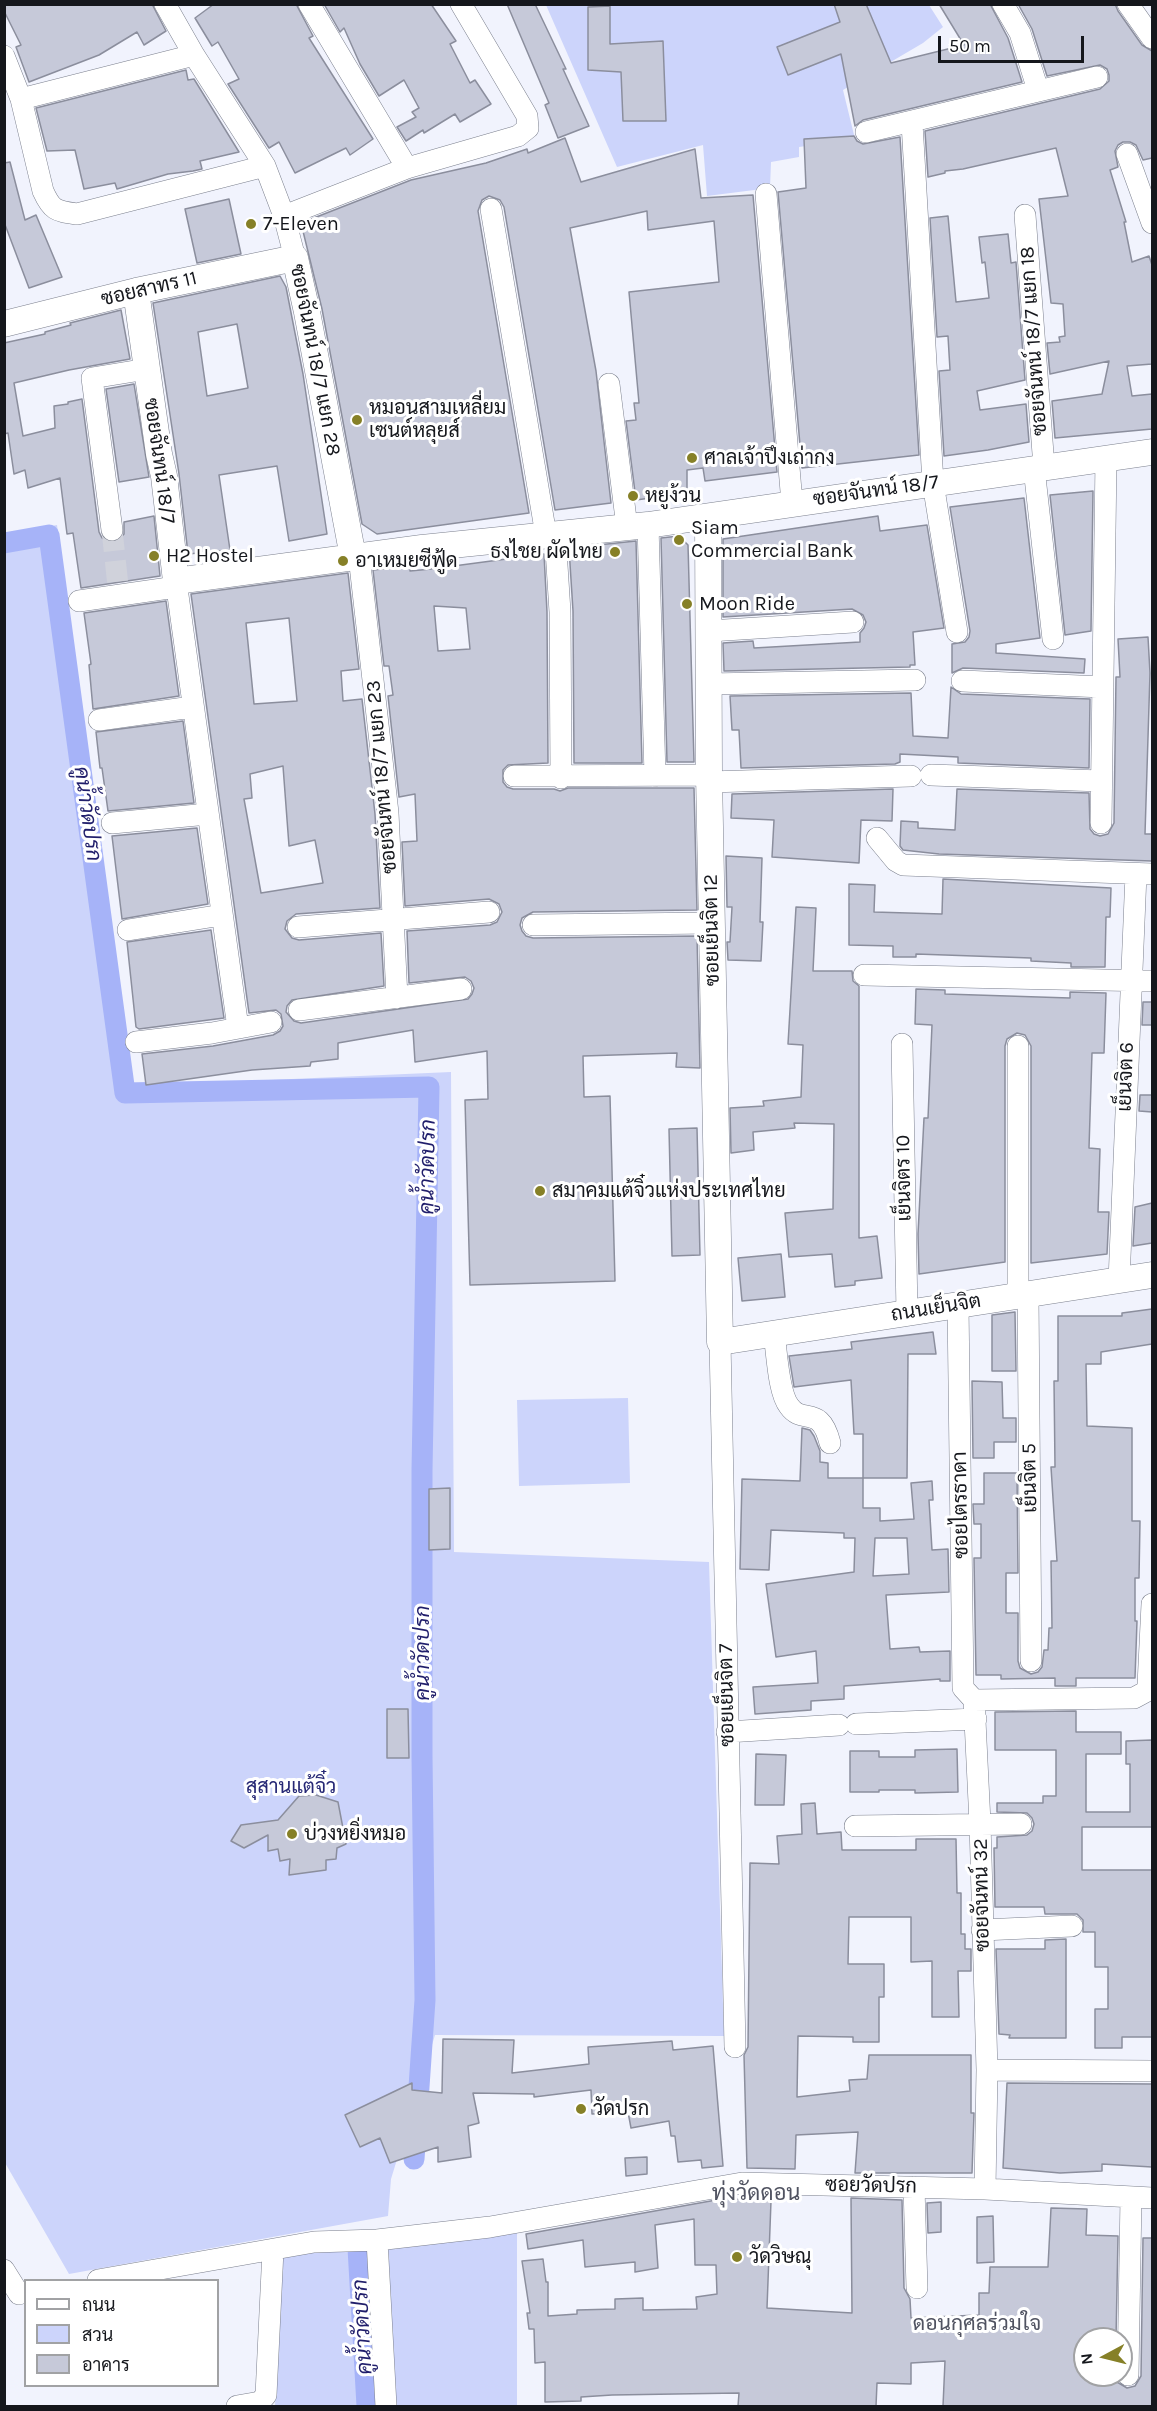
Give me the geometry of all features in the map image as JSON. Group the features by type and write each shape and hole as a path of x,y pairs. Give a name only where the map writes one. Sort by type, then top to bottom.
{"street":[{"name":"ซอยจันทน์ 18/7 แยก 28","path":"165,4 194,55 265,166 284,216 307,312 356,557"},
{"path":"309,4 407,168"},
{"path":"284,216 407,168 519,135 528,128 527,116 461,4"},
{"path":"1003,4 1020,33 1038,90"},
{"path":"1128,4 1152,39"},
{"path":"21,99 194,55"},
{"path":"4,56 21,99 43,191 49,203 57,211 77,214 265,166"},
{"path":"866,132 912,123 1097,77"},
{"path":"912,123 933,483 957,632"},
{"path":"1126,154 1152,223"},
{"path":"766,194 792,503"},
{"path":"491,208 551,534 560,612 561,778"},
{"name":"ซอยจันทน์ 18/7 แยก 18","path":"1025,215 1039,468 1053,639"},
{"name":"ซอยสาทร 11","path":"4,324 136,291 295,258"},
{"name":"ซอยจันทน์ 18/7","path":"136,291 164,476 176,584 356,557 708,517 1152,452"},
{"path":"112,530 92,378 147,369"},
{"path":"609,384 638,526 655,776"},
{"path":"1101,823 1106,459"},
{"name":"ซอยเย็นจิต 12","path":"708,517 709,778 720,1342"},
{"name":"ซอยจันทน์ 18/7 แยก 23","path":"356,557 388,813 397,999"},
{"path":"79,601 176,584 238,1028"},
{"path":"709,631 853,622"},
{"path":"709,684 915,680"},
{"path":"962,681 1103,687"},
{"path":"99,720 192,707"},
{"path":"514,776 709,778 921,776 1101,781"},
{"path":"112,824 208,814"},
{"path":"877,838 903,866 1144,874"},
{"name":"เย็นจิต 6","path":"1119,1281 1130,981 1144,874"},
{"path":"298,927 489,912"},
{"path":"128,930 222,915"},
{"path":"533,926 712,923"},
{"path":"864,975 1152,981"},
{"path":"299,1010 461,989"},
{"path":"136,1042 212,1033 271,1022"},
{"name":"เย็นจิตร 10","path":"902,1044 906,1313"},
{"name":"เย็นจิต 5","path":"1018,1046 1031,1662"},
{"name":"ถนนเย็นจิต","path":"720,1342 1152,1275"},
{"name":"ซอยไตรธาดา","path":"958,1305 963,1688 975,1710"},
{"path":"774,1334 787,1405 793,1411 822,1422 826,1427 830,1443"},
{"name":"ซอยเย็นจิต 7","path":"720,1342 735,2047"},
{"path":"727,1732 847,1724 975,1710 1134,1698 1142,1695 1149,1685 1152,1604"},
{"name":"ซอยจันทน์ 32","path":"975,1710 987,2070 985,2189"},
{"path":"855,1826 1021,1824"},
{"path":"982,1930 1072,1926"},
{"path":"987,2070 1152,2071"},
{"name":"ซอยวัดปรก","path":"104,2279 314,2242 377,2241 490,2227 742,2183 985,2189 1152,2198"},
{"path":"914,2187 917,2289"},
{"path":"1129,2327 1131,2197"},
{"path":"377,2241 386,2406"},
{"path":"237,2406 260,2402 266,2395 273,2250"},
{"path":"4,2270 16,2295"}],"green space":[{"path":"546,5 929,5 943,27 923,43 843,90 855,139 799,147 799,157 771,162 770,188 707,196 703,145 617,167"},
{"name":"สุสานแต้จิ๋ว","path":"57,525 132,1086 451,1072 454,1552 709,1562 724,2036 435,2035 391,2179 388,2216 69,2274 4,2161 4,534"},
{"path":"628,1398 630,1483 519,1486 517,1400"},
{"path":"517,2233 517,2406 275,2406 281,2256"}],"building":[{"path":"4,4 152,4 166,31 144,45 137,32 99,55 29,82 16,47 21,45 4,11"},
{"path":"214,4 296,4 313,36 309,38 373,139 350,155 346,148 295,173 279,142 269,148 228,84 239,79 218,42 212,46 195,18"},
{"path":"324,4 431,4 456,41 450,44 470,83 475,80 491,104 460,122 455,114 406,141 397,127 416,117 412,112 419,108 404,80 379,96 360,64 344,28 340,32"},
{"path":"507,4 535,4 566,69 563,69 589,126 558,138 545,105 549,103"},
{"path":"834,4 866,4 891,63 964,45 939,4 990,4 1008,38 1022,82 863,120 855,126 841,54 788,75 777,47 840,22"},
{"path":"1018,4 1115,4 1142,45 1152,51 1152,158 1143,160 1136,145 1123,142 1115,151 1118,167 1110,170 1126,222 1124,222 1132,262 1149,256 1152,265 1152,364 1127,366 1132,396 1152,394 1152,429 1055,438 1052,401 1102,394 1109,361 1050,374 1047,343 1060,342 1059,337 1065,336 1063,304 1051,303 1039,199 1068,196 1056,148 945,171 945,173 928,177 925,131 1100,89 1109,81 1107,69 1100,65 1047,76 1032,29"},
{"path":"610,6 610,44 663,41 666,121 623,121 621,72 588,70 588,7"},
{"path":"186,70 188,80 194,79 239,152 200,161 202,169 168,174 117,189 115,183 84,189 75,150 47,151 36,108"},
{"path":"854,136 863,144 900,137 919,455 802,468 778,192 806,188 804,139"},
{"path":"565,138 581,182 695,149 701,198 753,195 777,472 705,481 703,468 687,470 687,493 636,500 626,421 636,420 634,403 639,403 629,292 719,282 714,221 648,230 647,211 570,228 596,371 611,503 555,510 504,207 500,200 489,196 482,200 478,211 529,513 377,534 362,524 322,309 301,223 411,180 486,163 527,149 528,153"},
{"path":"10,162 25,220 36,215 62,277 29,288 4,222 4,163"},
{"path":"229,199 241,254 197,263 185,209"},
{"path":"948,216 956,302 989,298 985,262 982,263 979,237 1008,234 1011,263 1016,262 1025,380 977,391 980,410 1026,404 1029,442 944,456 939,371 950,370 948,336 937,337 930,218"},
{"path":"280,276 286,287 303,374 327,534 289,541 277,466 219,475 230,550 188,554 179,474 153,303","holes":["237,324 248,388 207,396 198,332"]},
{"path":"121,310 130,359 14,383 23,436 55,428 54,406 82,399 99,532 102,538 108,542 119,540 124,534 124,522 154,516 160,576 81,588 73,533 67,534 60,478 28,488 25,470 14,474 8,433 4,434 4,343 45,334 45,332 71,325 70,323"},
{"path":"134,384 149,477 119,482 106,389"},
{"path":"1093,491 1091,631 1065,635 1050,495"},
{"path":"1024,498 1040,638 996,644 996,653 1085,659 1084,673 963,668 952,673 952,644 965,642 970,631 950,507"},
{"path":"878,516 880,531 927,525 944,628 913,632 915,665 910,665 910,667 724,671 723,643 753,641 754,648 860,642 860,633 866,622 863,615 852,609 723,617 723,539"},
{"path":"679,536 688,545 694,762 667,762 661,538"},
{"path":"636,541 642,763 574,763 573,611 569,548"},
{"path":"544,554 547,612 548,763 508,765 503,770 503,782 507,787 560,791 568,788 694,788 697,910 533,912 522,918 520,925 526,936 533,938 697,936 700,1068 676,1067 677,1053 583,1056 584,1097 610,1096 615,1281 470,1285 465,1100 488,1099 487,1051 415,1062 413,1030 338,1043 338,1059 311,1062 310,1066 252,1070 146,1085 142,1054 213,1046 273,1035 283,1026 281,1014 276,1010 249,1013 191,594 348,573 359,669 341,671 343,701 362,699 375,814 380,908 296,914 287,921 285,929 292,938 299,940 381,933 384,986 292,1000 286,1012 294,1021 301,1023 468,999 472,994 474,988 471,981 465,977 409,983 407,931 490,925 497,922 502,912 499,904 489,899 405,906 402,842 417,841 415,794 399,797 388,696 393,695 389,666 384,666 373,570 410,566 410,571","holes":["434,606 466,608 470,649 438,651","289,618 297,701 254,704 246,623","283,766 289,846 315,840 323,883 261,893 244,799 252,798 250,774"]},
{"path":"166,601 179,696 93,709 89,665 91,664 84,613"},
{"path":"1148,637 1150,673 1145,834 1152,834 1152,861 939,854 903,850 900,846 901,821 918,822 918,828 955,830 957,789 1089,793 1090,829 1094,834 1100,836 1108,834 1114,823 1116,677 1120,677 1118,639"},
{"path":"951,687 961,694 1090,699 1089,768 958,763 958,757 900,754 900,762 895,764 741,768 739,730 732,730 730,696 911,693 913,736 948,738"},
{"path":"183,721 194,803 108,811 96,732"},
{"path":"893,789 892,821 861,820 859,863 772,857 774,820 731,818 732,794"},
{"path":"197,828 208,904 122,919 112,836"},
{"path":"726,856 762,858 761,961 728,960 727,942 730,942 732,907 727,907"},
{"path":"943,879 1111,888 1110,917 1106,917 1105,967 1071,967 1071,963 1031,961 1031,958 916,954 916,957 893,957 893,946 849,945 849,884 875,885 874,912 942,914"},
{"path":"796,907 816,908 813,971 852,971 853,981 859,986 859,1238 877,1236 882,1278 855,1281 855,1285 835,1287 832,1254 789,1257 785,1213 833,1209 834,1124 794,1123 795,1128 753,1132 754,1150 731,1153 730,1108 764,1106 763,1101 801,1097 803,1045 788,1044"},
{"path":"211,930 224,1018 139,1029 136,1027 127,942"},
{"path":"916,989 945,990 945,994 1070,998 1070,992 1106,993 1104,1053 1092,1053 1089,1148 1100,1149 1098,1212 1109,1212 1107,1254 1031,1263 1031,1046 1025,1035 1017,1033 1007,1039 1005,1046 1005,1262 919,1274 918,1234 924,1118 928,1118 932,1025 915,1024"},
{"path":"1143,1002 1152,1002 1152,1025 1142,1025"},
{"path":"1140,1095 1152,1095 1152,1112 1139,1111"},
{"path":"697,1128 700,1255 672,1256 669,1129"},
{"path":"1152,1203 1152,1243 1133,1246 1135,1207"},
{"path":"781,1254 785,1297 742,1301 738,1258"},
{"path":"1152,1309 1152,1344 1101,1352 1101,1364 1086,1364 1087,1426 1132,1428 1132,1521 1140,1521 1139,1578 1135,1578 1135,1621 1137,1621 1135,1678 1076,1678 1076,1686 1055,1686 1055,1678 1001,1679 1001,1675 976,1675 974,1558 981,1558 981,1524 974,1524 973,1504 984,1504 984,1473 1017,1473 1018,1573 1006,1573 1006,1613 1018,1613 1020,1668 1031,1674 1038,1672 1042,1667 1044,1650 1048,1650 1049,1628 1052,1628 1051,1561 1057,1561 1051,1467 1055,1467 1054,1381 1058,1381 1058,1316 1122,1316 1122,1313"},
{"path":"1015,1312 1016,1371 992,1371 992,1315"},
{"path":"933,1332 936,1354 908,1354 907,1478 863,1478 863,1434 854,1434 851,1380 794,1387 789,1356 852,1349 851,1342"},
{"path":"972,1381 1002,1382 1003,1418 1016,1418 1016,1442 994,1442 994,1458 973,1458"},
{"path":"802,1428 810,1430 814,1436 820,1451 820,1462 828,1463 828,1478 863,1478 863,1508 880,1508 880,1521 914,1519 911,1483 932,1481 933,1500 929,1500 932,1550 948,1549 949,1592 886,1595 890,1649 919,1647 920,1652 950,1651 950,1681 940,1681 940,1679 844,1686 844,1699 811,1701 811,1710 755,1714 753,1687 818,1683 816,1651 776,1657 766,1584 854,1572 855,1538 844,1538 844,1533 771,1530 769,1570 740,1569 742,1479 800,1481","holes":["875,1538 907,1538 909,1574 873,1576"]},
{"path":"450,1488 450,1549 429,1550 429,1489"},
{"path":"387,1709 408,1709 409,1758 387,1758"},
{"path":"1076,1711 1076,1732 1121,1732 1121,1754 1086,1754 1086,1812 1130,1812 1130,1764 1126,1764 1126,1741 1152,1740 1152,1827 1082,1827 1082,1870 1152,1870 1152,2037 1122,2037 1122,2048 1095,2048 1095,2009 1108,2009 1108,1967 1095,1967 1095,1932 1083,1932 1083,1920 1077,1914 1045,1914 1044,1907 995,1907 994,1848 997,1848 997,1837 1027,1835 1032,1831 1034,1824 1027,1813 997,1812 997,1803 1043,1803 1043,1796 1056,1796 1056,1750 995,1750 995,1712"},
{"path":"957,1749 958,1792 915,1793 915,1790 879,1790 879,1792 850,1792 850,1751 879,1751 879,1757 915,1757 915,1750"},
{"path":"756,1754 786,1755 784,1805 755,1805"},
{"name":"บ่วงหยิ่งหมอ","path":"316,1795 338,1802 346,1844 337,1848 336,1859 326,1860 326,1870 289,1875 290,1859 280,1861 278,1849 268,1851 268,1835 244,1848 231,1841 241,1825 278,1820 299,1796"},
{"path":"815,1803 817,1834 841,1832 842,1850 916,1850 916,1839 956,1839 957,1893 961,1893 961,1934 965,1934 965,1949 971,1949 971,1971 958,1971 959,2017 932,2017 932,1961 911,1962 911,1917 849,1917 848,1964 884,1964 884,1997 879,1997 879,2042 853,2042 853,2037 798,2036 797,2097 850,2091 849,2080 867,2079 869,2055 971,2055 971,2113 974,2113 972,2173 855,2173 858,2132 796,2135 795,2169 747,2168 744,2055 748,2047 750,1863 779,1864 777,1836 802,1834 801,1804"},
{"path":"1066,1939 1066,2038 1009,2038 1010,2035 999,2034 996,1949 1045,1949 1045,1940"},
{"path":"443,2039 514,2040 512,2073 589,2064 588,2047 672,2041 673,2050 713,2046 723,2166 702,2168 701,2160 678,2162 675,2136 671,2136 669,2121 631,2128 628,2112 592,2114 591,2090 534,2097 534,2094 473,2093 479,2123 468,2126 471,2157 438,2162 438,2147 390,2163 380,2138 360,2147 345,2115 412,2083 412,2090 442,2093"},
{"path":"1007,2083 1152,2084 1152,2167 1102,2164 1102,2171 1060,2173 1003,2168"},
{"path":"647,2157 647,2174 626,2176 625,2158"},
{"path":"733,2197 734,2199 771,2201 767,2308 852,2313 851,2198 902,2200 904,2288 910,2299 911,2318 979,2315 979,2293 989,2293 990,2267 1048,2267 1051,2208 1087,2209 1086,2235 1118,2236 1116,2327 1073,2327 1073,2387 1127,2388 1135,2386 1141,2376 1143,2238 1152,2238 1152,2406 943,2406 945,2361 911,2363 911,2384 877,2383 876,2406 738,2406 739,2393 612,2395 581,2397 581,2401 545,2402 545,2362 535,2363 534,2329 529,2329 527,2313 530,2313 522,2261 543,2259 546,2282 548,2282 548,2316 577,2314 577,2310 615,2309 615,2299 643,2298 643,2310 697,2309 696,2297 717,2294 716,2265 695,2265 694,2219 655,2225 658,2268 635,2272 635,2262 585,2267 583,2240 528,2249 526,2234"},
{"path":"941,2202 941,2232 928,2233 927,2203"},
{"path":"993,2216 994,2262 977,2263 977,2217"}],"waterway":[{"name":"คูน้ำวัดปรก","path":"4,543 49,535 125,1093 429,1087 422,1470 425,2000 414,2159"},
{"name":"คูน้ำวัดปรก","path":"358,2248 367,2406"}],"tunnel":[{"path":"112,530 119,595"}],"place":[{"name":"7-Eleven","path":"251,224"},
{"name":"หมอนสามเหลี่ยม เซนต์หลุยส์","path":"357,420"},
{"name":"ศาลเจ้าปึงเถ่ากง","path":"692,458"},
{"name":"หยูง้วน","path":"633,496"},
{"name":"Siam Commercial Bank","path":"679,540"},
{"name":"ธงไชย ผัดไทย","path":"615,552"},
{"name":"H2 Hostel","path":"154,556"},
{"name":"อาเหมยซีฟู้ด","path":"343,561"},
{"name":"Moon Ride","path":"687,604"},
{"name":"สมาคมแต้จิ๋วแห่งประเทศไทย","path":"540,1191"},
{"name":"บ่วงหยิ่งหมอ","path":"292,1834"},
{"name":"วัดปรก","path":"581,2109"},
{"name":"วัดวิษณุ","path":"737,2257"}],"district":[{"name":"ทุ่งวัดดอน","path":"756,2194"},
{"name":"ดอนกุศลร่วมใจ","path":"977,2324"}]}
